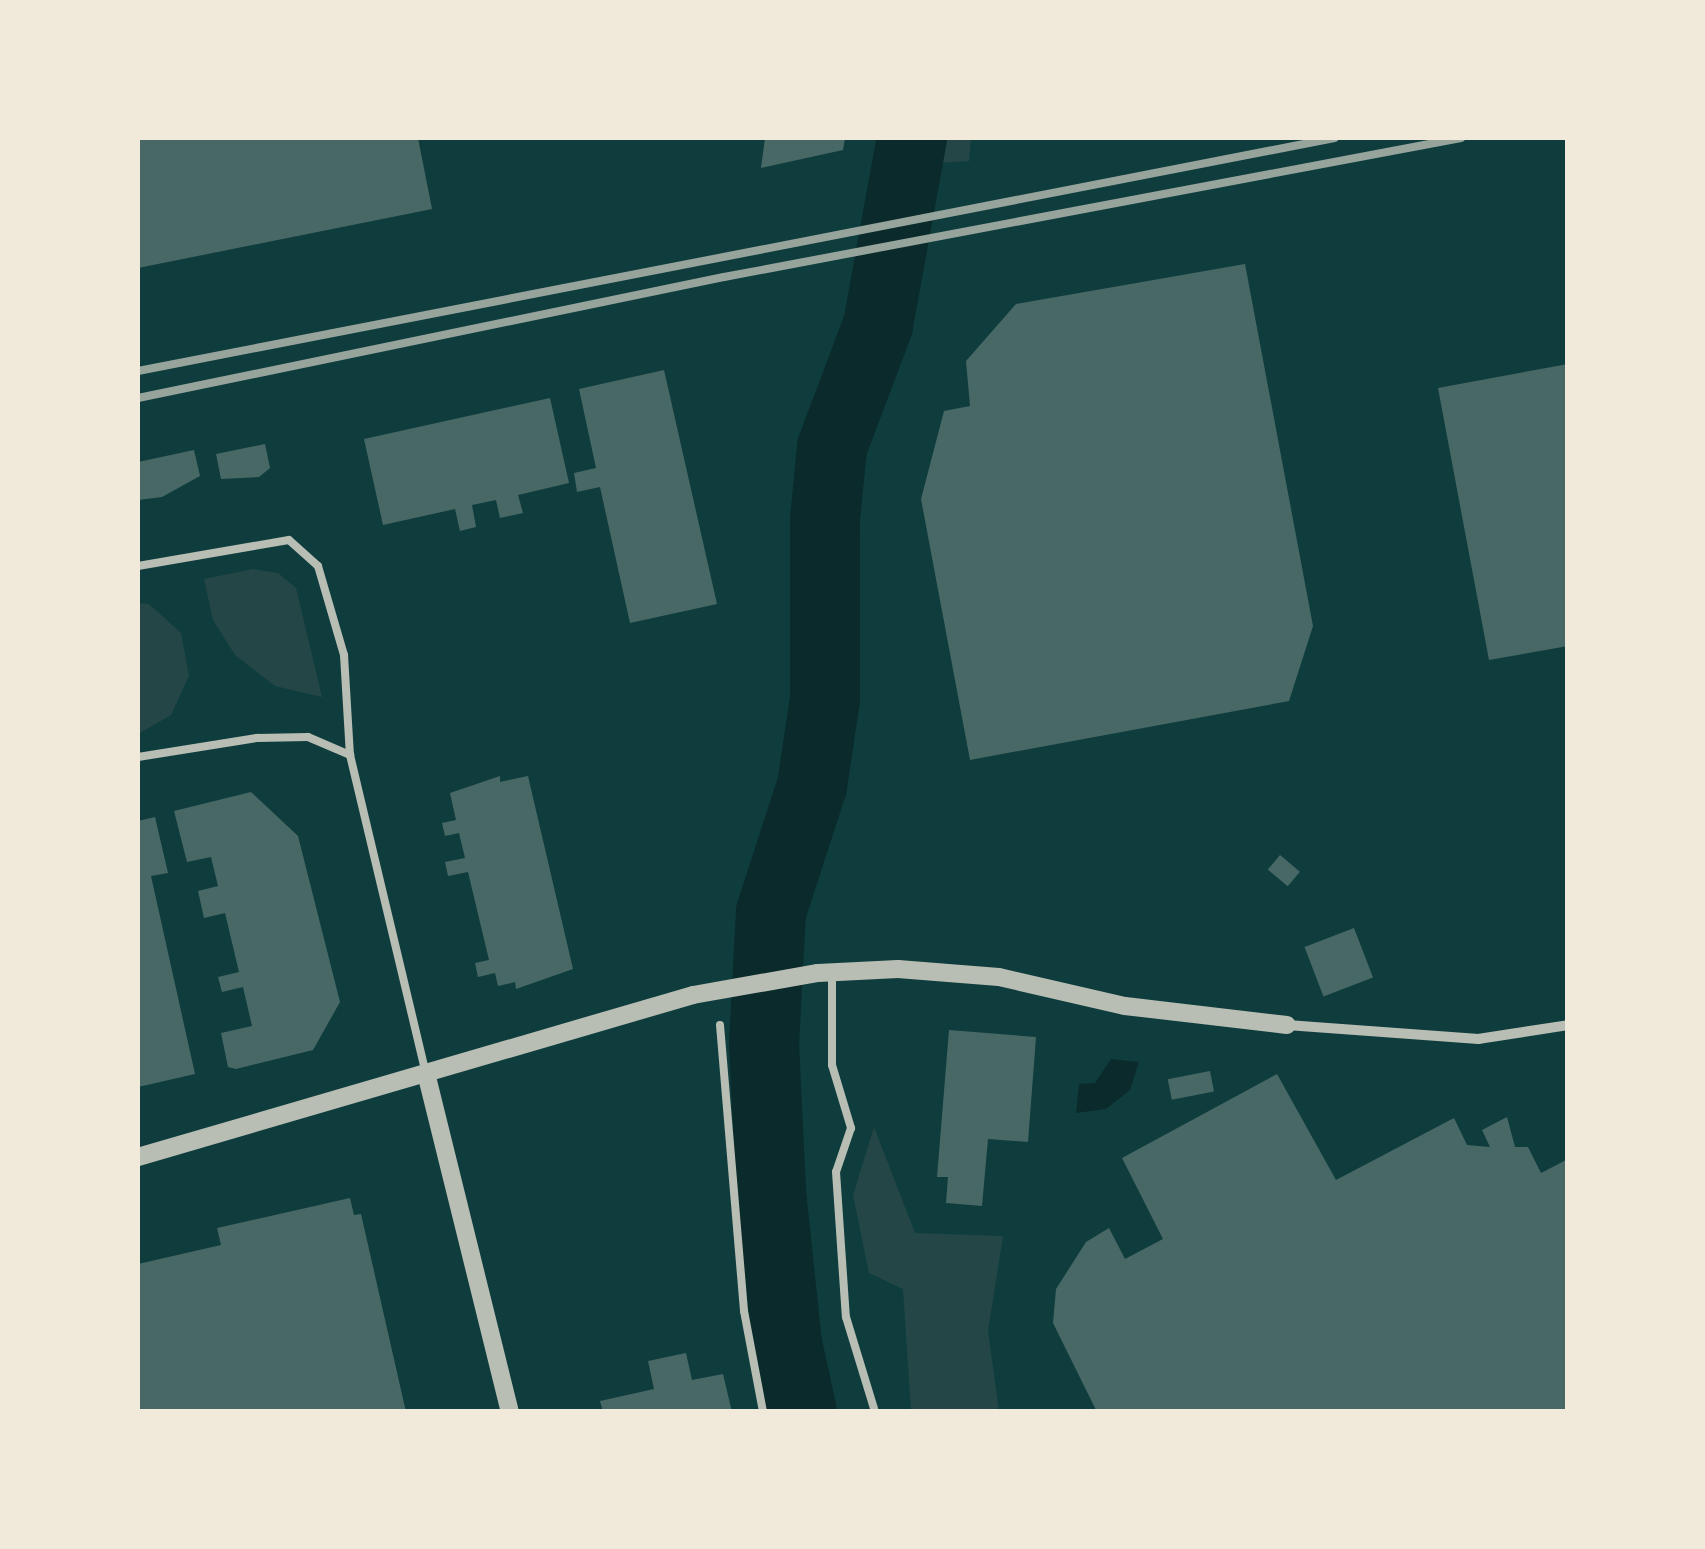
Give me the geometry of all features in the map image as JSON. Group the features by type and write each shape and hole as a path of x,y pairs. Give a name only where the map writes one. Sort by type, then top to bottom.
{"street":[{"path":"138,1158 692,995 825,973 898,969 999,977 1125,1006 1286,1025 1478,1040 1568,1025"},
{"path":"426,1072 510,1412"}],"lane":[{"path":"138,566 289,540 318,566 344,655 350,756 426,1072"},
{"path":"138,757 290,738 350,756"},
{"path":"825,973 832,1065 851,1128 836,1172 846,1317 875,1412"},
{"path":"720,1025 744,1311 763,1412"}],"shaded area":[{"path":"938,138 971,138 969,161 935,163"},
{"path":"253,569 278,573 296,588 322,697 275,686 235,655 213,620 204,579"},
{"path":"138,603 149,604 181,633 189,676 171,715 138,734"},
{"path":"1111,1059 1139,1062 1130,1090 1106,1109 1076,1113 1079,1084 1095,1083"},
{"path":"874,1127 915,1233 1003,1236 988,1331 999,1411 911,1411 903,1289 869,1273 853,1195"}],"building":[{"path":"138,138 418,138 432,209 138,268"},
{"path":"765,138 845,138 843,150 761,168"},
{"path":"1245,264 1313,626 1289,701 970,760 921,499 944,411 970,406 966,361 1016,304"},
{"path":"1568,364 1568,646 1489,660 1438,388"},
{"path":"664,370 717,604 630,623 600,487 577,492 574,473 596,468 579,389"},
{"path":"550,398 569,483 518,495 523,513 500,518 496,500 472,505 476,527 460,531 455,509 383,525 364,439"},
{"path":"265,444 270,468 259,477 221,479 216,454"},
{"path":"194,450 200,476 162,497 138,500 138,462"},
{"path":"500,776 500,782 528,776 573,969 516,989 515,982 498,986 495,973 478,977 475,963 489,960 468,872 448,876 445,862 465,858 459,833 445,836 442,823 456,820 450,793"},
{"path":"251,792 298,836 340,1002 313,1050 236,1069 228,1067 221,1033 252,1026 243,987 222,992 218,977 239,972 225,913 204,918 198,891 218,886 211,857 187,862 174,811"},
{"path":"155,817 168,873 151,876 195,1074 138,1087 138,821"},
{"path":"1280,855 1300,872 1288,886 1268,870"},
{"path":"1354,928 1373,977 1324,996 1305,947"},
{"path":"949,1030 1036,1037 1028,1142 988,1139 982,1206 946,1203 948,1177 937,1177"},
{"path":"1210,1071 1214,1092 1172,1100 1168,1079"},
{"path":"1277,1074 1336,1180 1454,1118 1467,1145 1490,1147 1482,1130 1507,1117 1515,1147 1528,1147 1541,1173 1568,1159 1568,1412 1097,1412 1053,1323 1056,1289 1086,1242 1109,1228 1125,1259 1163,1239 1122,1158"},
{"path":"350,1198 354,1215 361,1214 406,1412 138,1412 138,1264 221,1245 217,1228"},
{"path":"686,1353 692,1380 723,1374 732,1412 603,1412 600,1401 654,1389 648,1361"}],"waterway":[{"path":"802,1412 787,1344 771,1191 764,1045 771,912 812,786 825,699 825,519 832,447 878,325 912,138"}],"railway":[{"path":"138,371 1335,138"},
{"path":"138,398 724,277 1461,138"}]}
